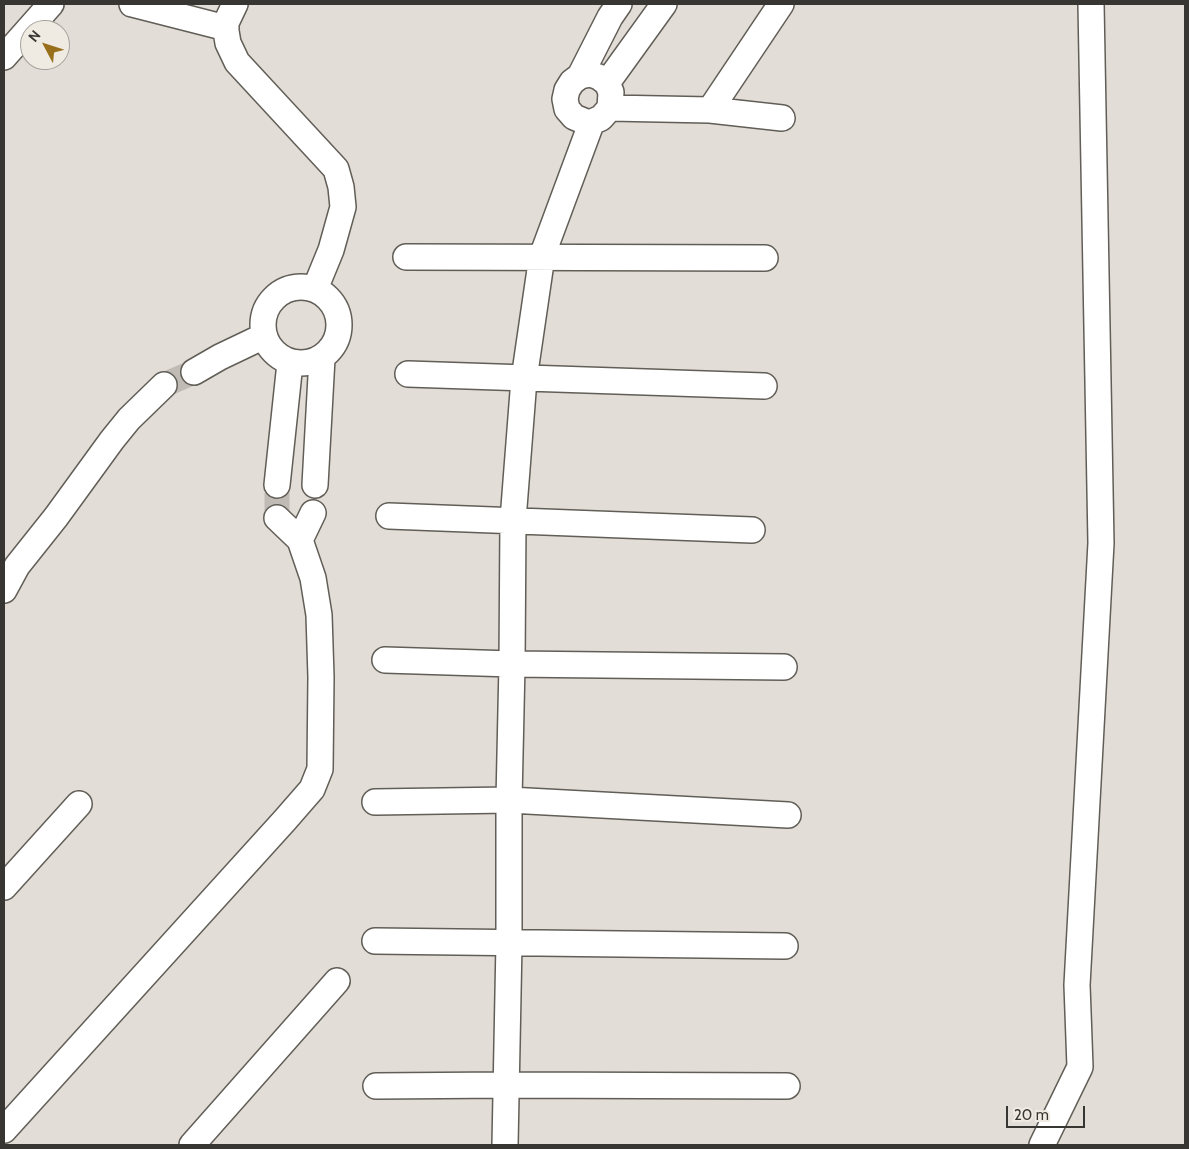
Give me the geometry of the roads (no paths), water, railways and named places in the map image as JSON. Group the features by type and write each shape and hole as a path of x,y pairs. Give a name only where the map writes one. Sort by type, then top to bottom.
{"street":[{"path":"4,57 51,4"},
{"path":"132,4 226,28"},
{"path":"234,4 225,25 228,43 237,62 336,169 342,187 343,207 331,250 315,289"},
{"path":"580,76 610,17 619,4"},
{"path":"607,83 664,4"},
{"path":"710,110 781,4"},
{"path":"1042,1145 1080,1067 1077,985 1101,543 1091,4"},
{"path":"506,1145 513,520 524,378 542,256 591,124 601,118 610,108 611,92 607,83 599,77 590,74 580,76 572,82 567,90 565,99 567,109 574,117 591,124"},
{"path":"610,108 710,110 782,118"},
{"path":"406,256 765,258"},
{"path":"301,287 315,289 327,296 336,308 340,321 338,336 332,349 322,358 306,364 290,362 278,357 269,348 264,336 262,322 266,308 275,297 287,289 301,287"},
{"path":"194,372 264,336"},
{"path":"315,485 322,358"},
{"path":"277,485 290,362"},
{"path":"408,374 764,386"},
{"path":"4,590 17,566 56,517 112,440 129,419 164,385"},
{"path":"300,540 313,512"},
{"path":"389,516 752,530"},
{"path":"4,1130 312,789 320,770 321,677 319,615 313,578 300,540 277,518"},
{"path":"385,660 512,664 784,667"},
{"path":"375,802 509,800 788,815"},
{"path":"4,887 79,804"},
{"path":"375,941 785,946"},
{"path":"192,1145 337,981"},
{"path":"376,1086 506,1084 787,1086"}],"tunnel":[{"path":"164,385 194,372"},
{"path":"277,485 277,518"}]}
